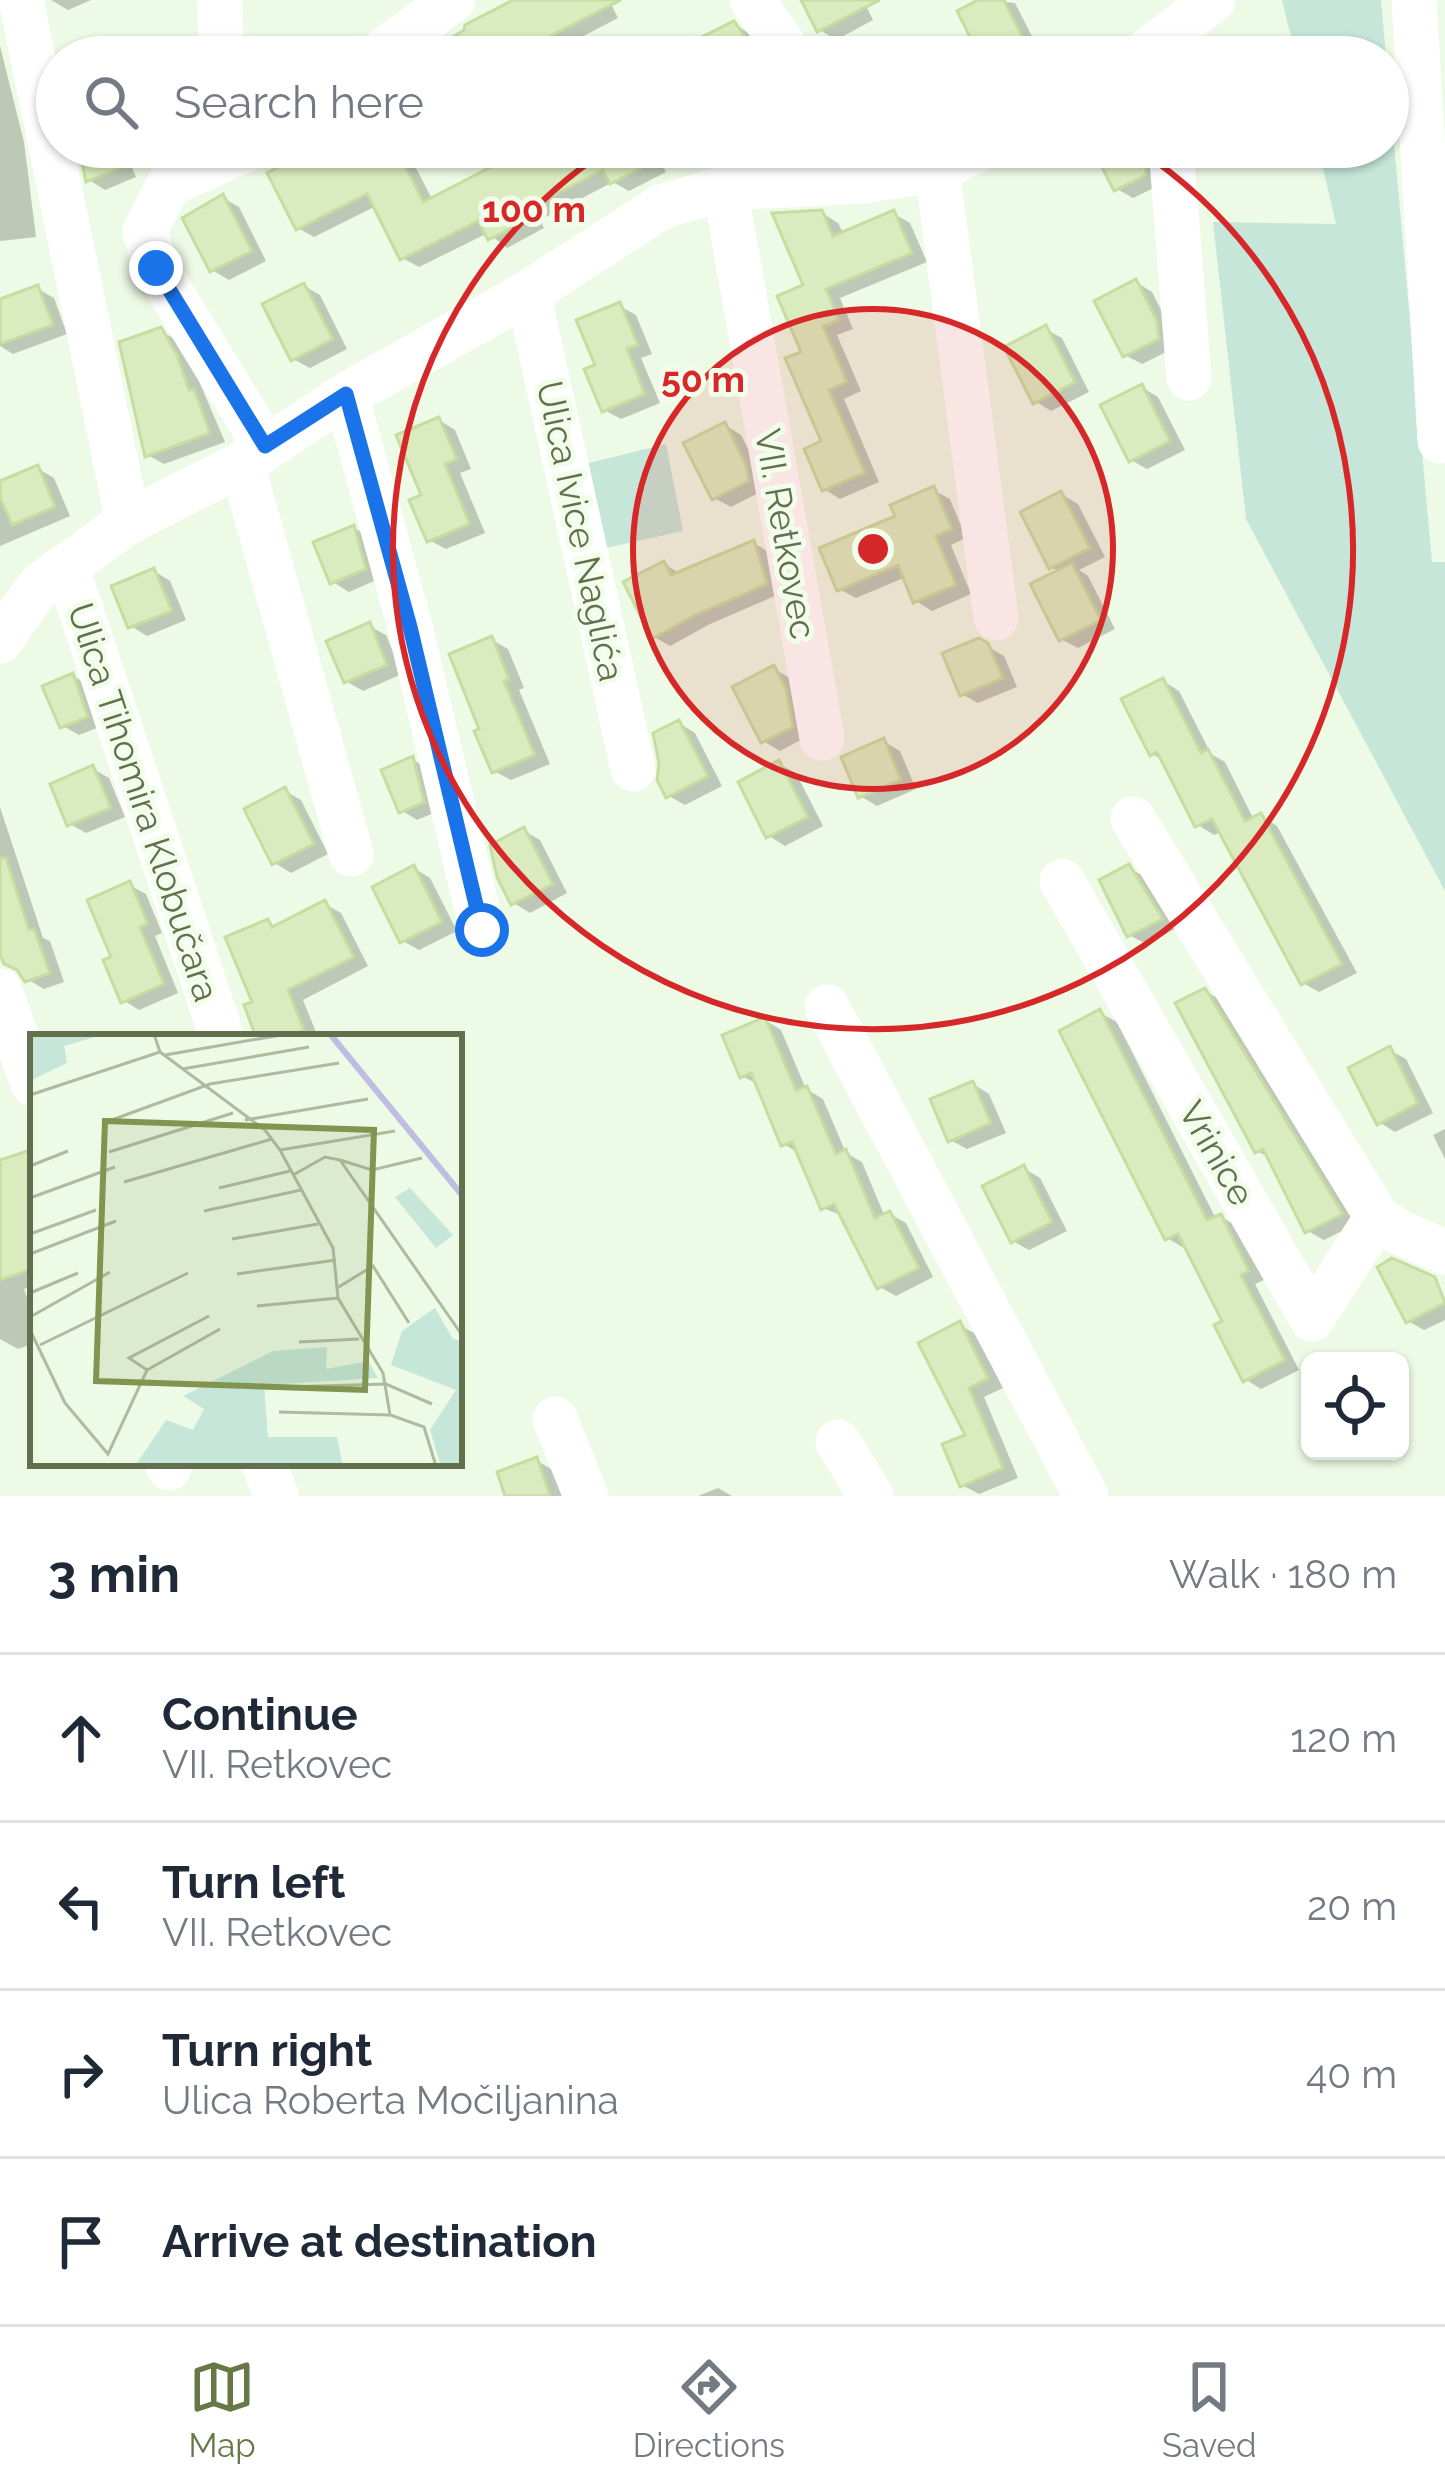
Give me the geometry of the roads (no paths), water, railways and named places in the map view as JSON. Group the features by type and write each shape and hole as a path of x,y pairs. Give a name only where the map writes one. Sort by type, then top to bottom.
{"street":[{"path":"21,0 36,73"},
{"path":"220,0 221,36"},
{"path":"404,36 453,0"},
{"path":"752,0 777,36"},
{"path":"1172,36 1213,0"},
{"path":"1414,0 1440,441"},
{"path":"55,168 128,523"},
{"path":"178,168 145,231 156,268 253,455 351,854"},
{"path":"0,640 40,584 128,523 528,293 661,207 725,188 839,168"},
{"path":"928,168 937,169 996,618"},
{"path":"1173,168 1190,378"},
{"name":"VII. Retkovec","path":"725,188 822,738"},
{"name":"Ulica Ivice Naglića","path":"528,293 633,769"},
{"path":"346,394 410,627 482,930"},
{"name":"Ulica Tihomira Klobučara","path":"67,568 221,1034"},
{"path":"1133,819 1377,1217 1445,1252"},
{"name":"Vrinice","path":"1062,881 1312,1319 1377,1217"},
{"path":"0,991 30,1076"},
{"path":"827,1007 1086,1496"},
{"path":"555,1419 586,1496"},
{"path":"838,1442 872,1496"},
{"path":"265,1466 276,1496"}]}
